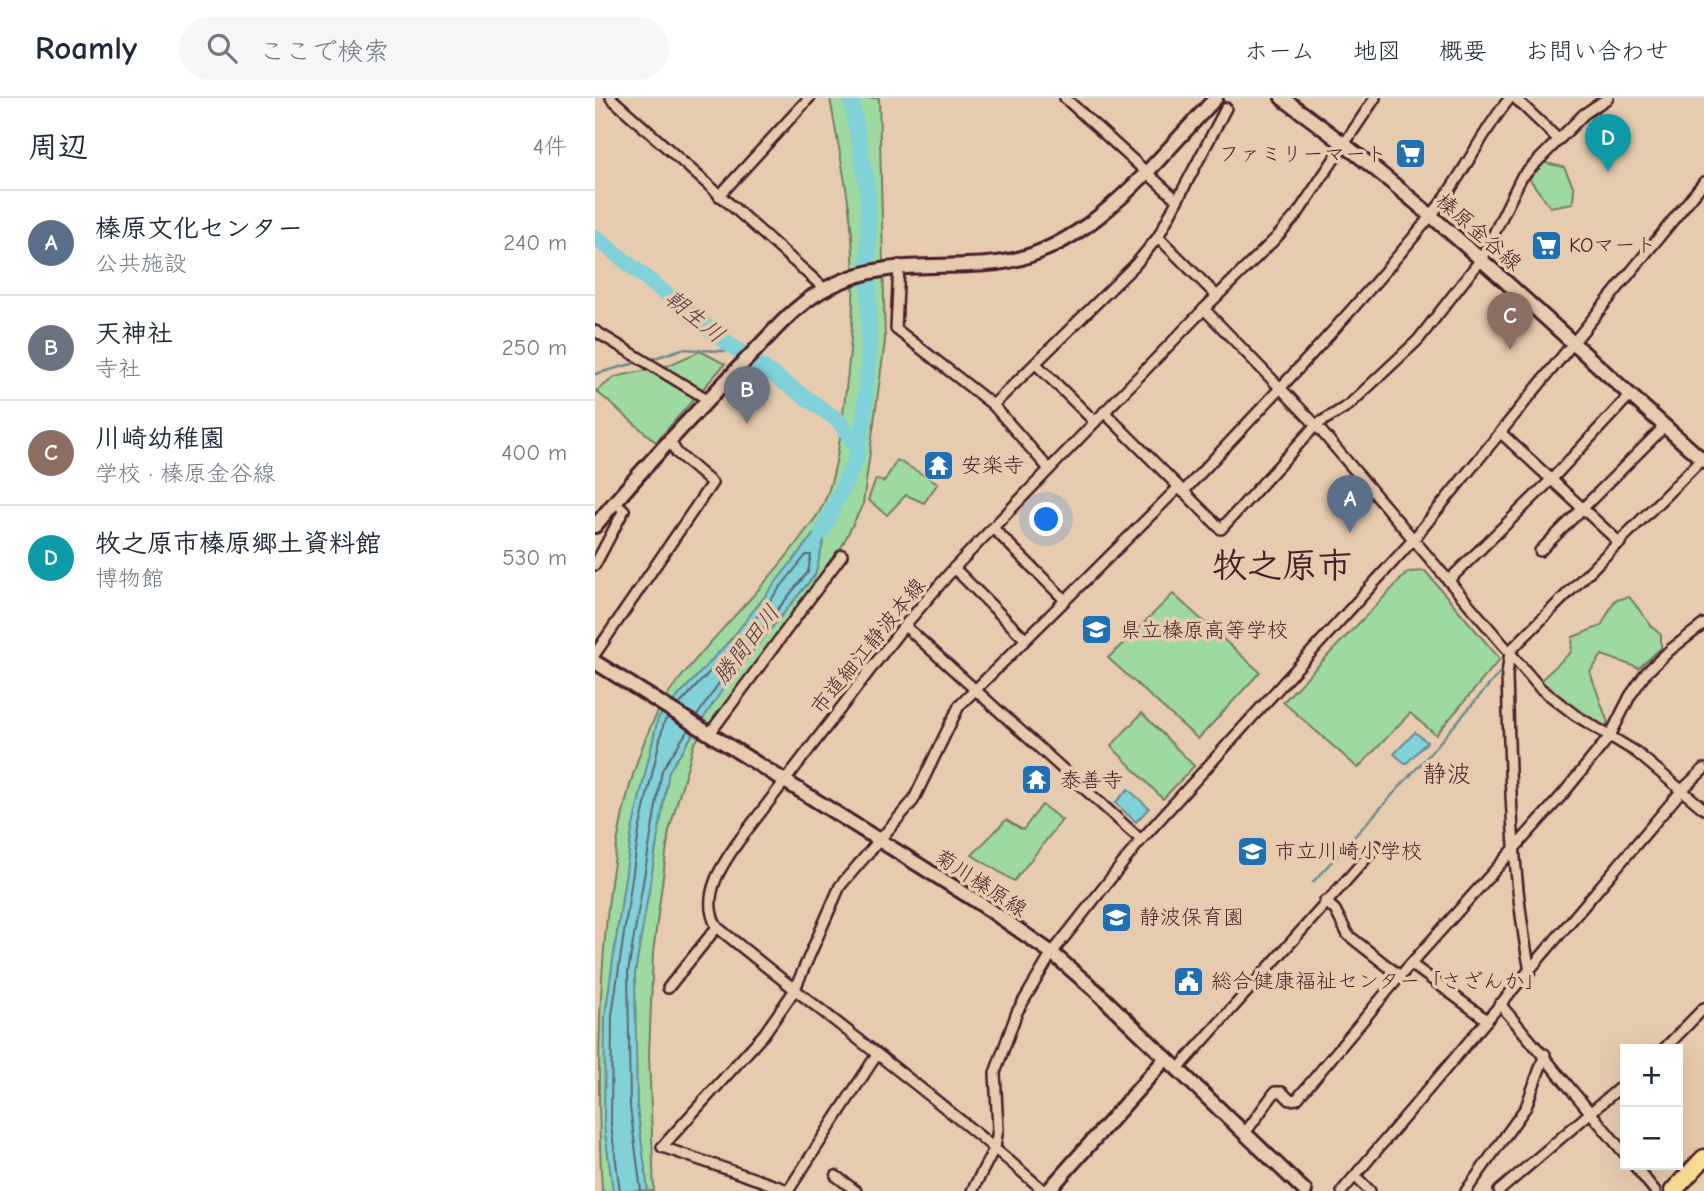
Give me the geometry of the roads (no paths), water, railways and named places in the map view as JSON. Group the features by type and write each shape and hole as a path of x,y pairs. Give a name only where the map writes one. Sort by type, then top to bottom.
{"highway":[{"path":"1673,1191 1704,1158"}],"main road":[{"path":"595,526 669,439 800,305 828,287 858,274 895,266 994,263 1020,259 1046,250 1093,221 1216,98"},
{"name":"榛原金谷線","path":"1282,98 1345,142 1432,215 1664,427 1703,459"},
{"name":"菊川榛原線","path":"596,663 981,904 1052,953 1305,1191"},
{"path":"1046,1191 1165,1058"}],"street":[{"path":"611,98 719,196 828,287"},
{"path":"719,196 809,98"},
{"path":"1065,98 1177,200"},
{"name":"市道細江静波本線","path":"717,927 710,911 717,875 784,782 905,626 954,568 1298,213 1375,98"},
{"path":"876,1056 788,1191 662,1147 764,1034 794,991 840,886 913,801 959,706 973,689 1181,490 1281,386 1432,215 1461,175 1487,125 1512,98 1558,139"},
{"path":"1104,412 1221,529 1316,425 1349,405 1418,339 1482,258 1521,178 1584,114 1608,98"},
{"path":"993,405 1135,265 1158,237 1226,108"},
{"path":"972,1191 995,1147 998,1129 995,1073 1017,1012 1052,953 1141,840 1412,541 1704,182"},
{"path":"1158,237 1217,296"},
{"path":"895,266 896,329 993,405 1049,469"},
{"path":"1204,309 1316,425 1412,541 1541,688 1575,715 1636,752 1704,809"},
{"path":"595,331 707,399"},
{"path":"1036,364 1095,422"},
{"path":"1449,580 1551,480 1630,395"},
{"path":"1541,551 1664,427"},
{"path":"1501,433 1620,543"},
{"path":"596,663 712,483 677,453 669,439"},
{"path":"1530,971 1519,915 1513,851 1507,674 1510,651 1703,459"},
{"path":"595,565 624,510 615,502"},
{"path":"993,528 1064,600"},
{"path":"710,733 842,555"},
{"path":"954,568 1024,638"},
{"path":"1245,1133 1275,1092 1282,1092 1290,1100 1297,1099 1400,976 1513,851 1611,736 1630,696 1647,673 1670,650 1704,624"},
{"path":"905,626 1141,840"},
{"path":"1342,1191 1683,789 1704,769"},
{"path":"1178,1069 1325,901 1377,846"},
{"path":"1325,901 1335,910 1348,935 1400,976"},
{"path":"668,988 717,927 876,1056 995,1147 1046,1191"},
{"path":"1411,964 1487,1020"},
{"path":"1500,1004 1545,1054 1620,1148"},
{"path":"1669,1044 1704,1008"},
{"path":"1467,1191 1527,1107 1545,1054"},
{"path":"1499,1191 1620,1088"},
{"path":"1638,1170 1655,1191"},
{"path":"836,1176 856,1191"},
{"path":"1356,1177 1370,1191"}],"water":[{"path":"831,512 815,575 728,681 669,771 635,973 637,1107 648,1191 613,1191 604,1126 605,1015 632,830 658,718 732,638"},
{"path":"1415,732 1427,742 1406,764 1394,754"},
{"path":"1128,789 1149,808 1136,822 1115,803"}],"waterway":[{"name":"勝間田川","path":"822,532 856,459 864,418 869,352 868,192 851,98"},
{"name":"朝生川","path":"595,237 726,342 838,420 858,448"},
{"path":"649,360 682,349 740,352"},
{"path":"595,374 639,362"},
{"path":"1313,882 1502,670"}],"place":[{"name":"ファミリーマート","path":"1410,154"},
{"name":"牧之原市榛原郷土資料館","path":"1608,172"},
{"name":"KOマート","path":"1546,245"},
{"name":"川崎幼稚園","path":"1510,350"},
{"name":"天神社","path":"747,424"},
{"name":"安楽寺","path":"938,465"},
{"name":"榛原文化センター","path":"1350,533"},
{"name":"県立榛原高等学校","path":"1097,630"},
{"name":"泰善寺","path":"1037,780"},
{"name":"市立川崎小学校","path":"1252,851"},
{"name":"静波保育園","path":"1116,917"},
{"name":"総合健康福祉センター「さざんか」","path":"1188,981"}],"district":[{"name":"牧之原市","path":"1282,565"},
{"name":"静波","path":"1447,774"}]}
